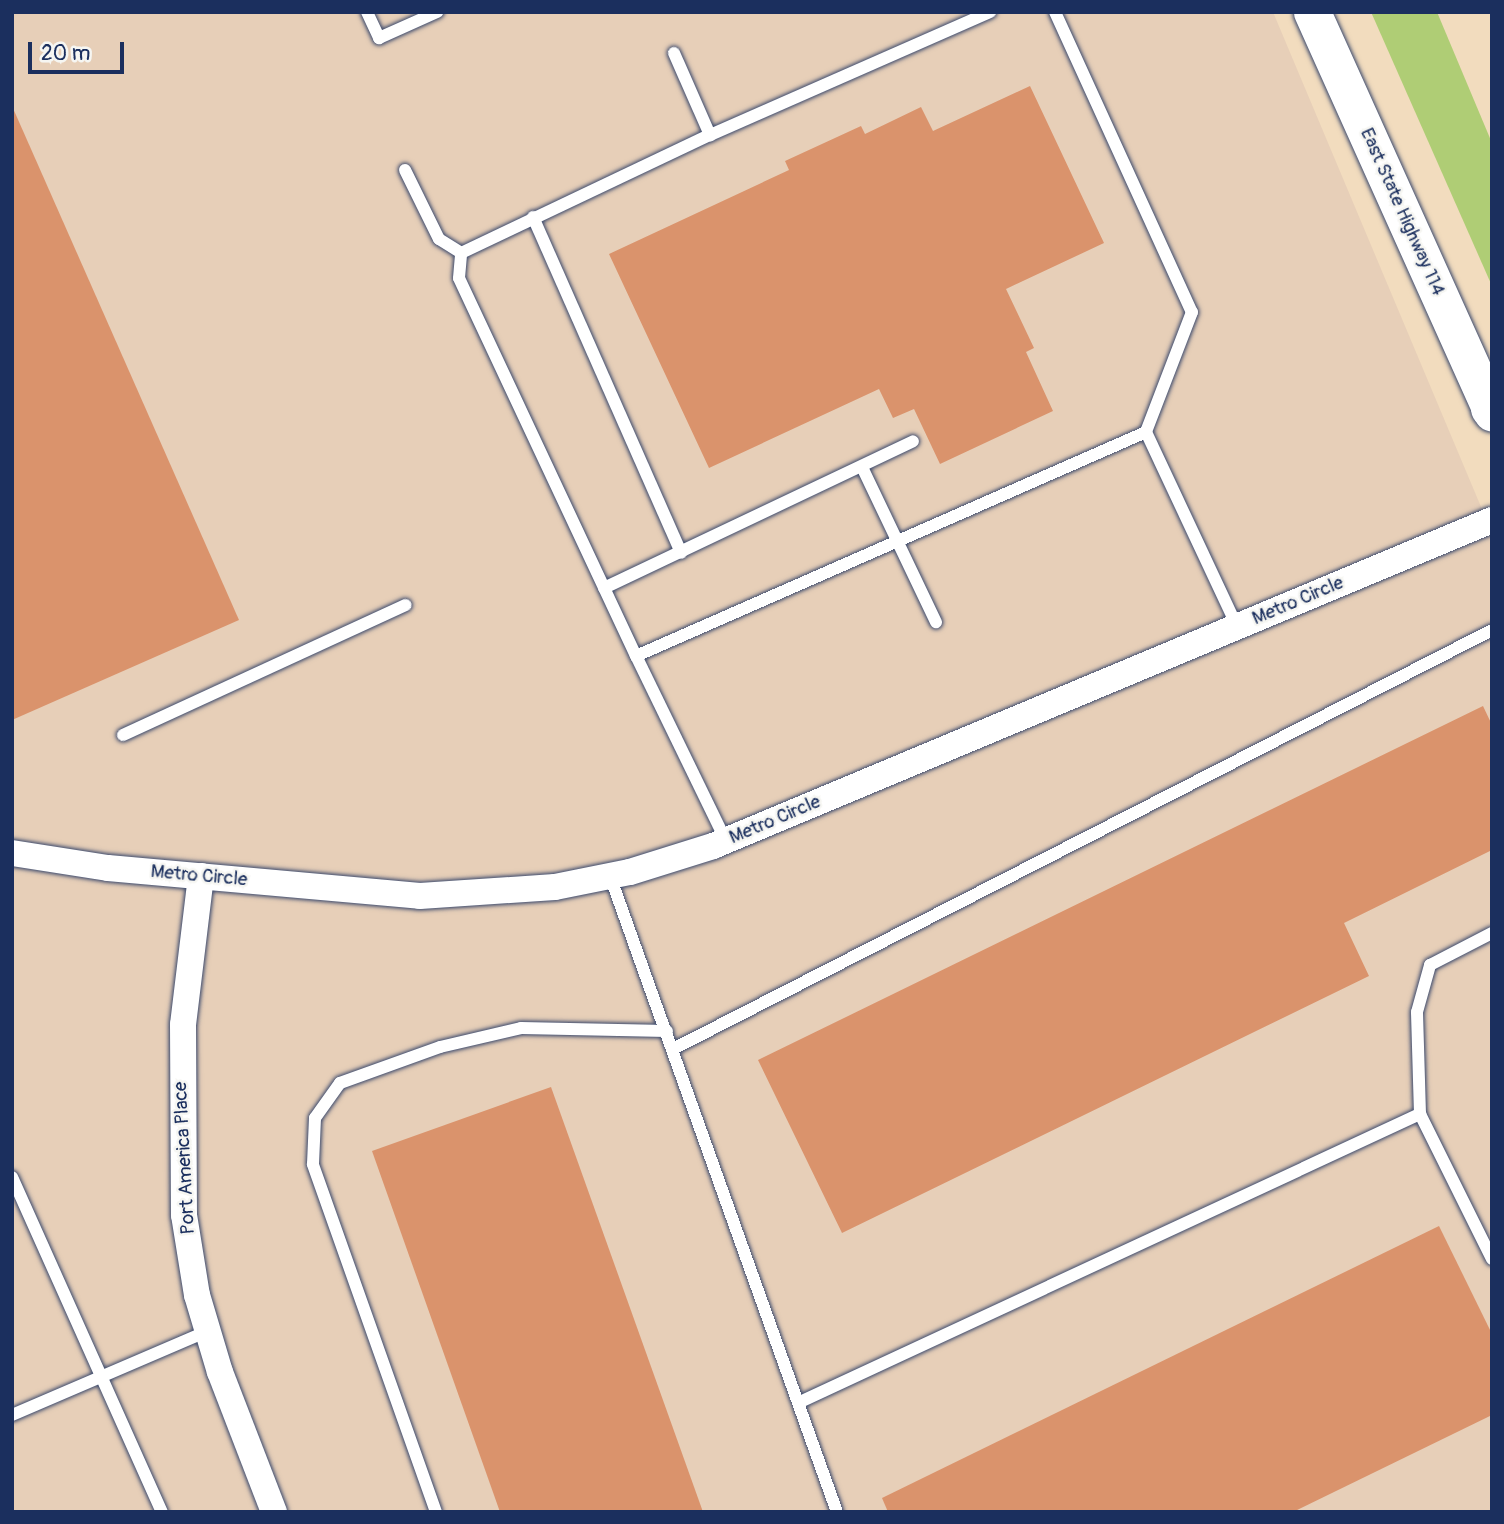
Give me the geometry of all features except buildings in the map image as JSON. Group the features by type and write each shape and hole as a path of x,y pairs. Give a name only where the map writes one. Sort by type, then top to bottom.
{"main road":[{"name":"East State Highway 114","path":"1312,12 1491,410"}],"street":[{"name":"Metro Circle","path":"12,853 201,876 420,896 492,894 610,876 726,841 1492,520"},
{"name":"Port America Place","path":"201,876 183,1025 180,1097 184,1214 197,1295 274,1512"}],"lane":[{"path":"367,12 379,38 437,12"},
{"path":"461,253 710,135 990,12"},
{"path":"636,656 1146,432 1192,312 1055,12"},
{"path":"674,52 710,135"},
{"path":"405,170 439,239 461,253"},
{"path":"533,218 681,553"},
{"path":"461,253 459,278 726,841"},
{"path":"1146,432 1237,626"},
{"path":"604,588 913,441"},
{"path":"862,467 936,622"},
{"path":"123,735 405,604"},
{"path":"674,1049 1492,630"},
{"path":"610,876 800,1402 837,1512"},
{"path":"1492,933 1430,965 1417,1012 1420,1114 1492,1259"},
{"path":"436,1512 313,1164 316,1118 340,1083 440,1047 521,1028 667,1031"},
{"path":"800,1402 1420,1114"},
{"path":"12,1177 162,1512"},
{"path":"12,1415 208,1331"}],"shaded area":[{"path":"12,12 1273,12 1492,533 1492,1512 12,1512"}],"green space":[{"path":"1371,12 1437,12 1492,143 1492,286"}]}
